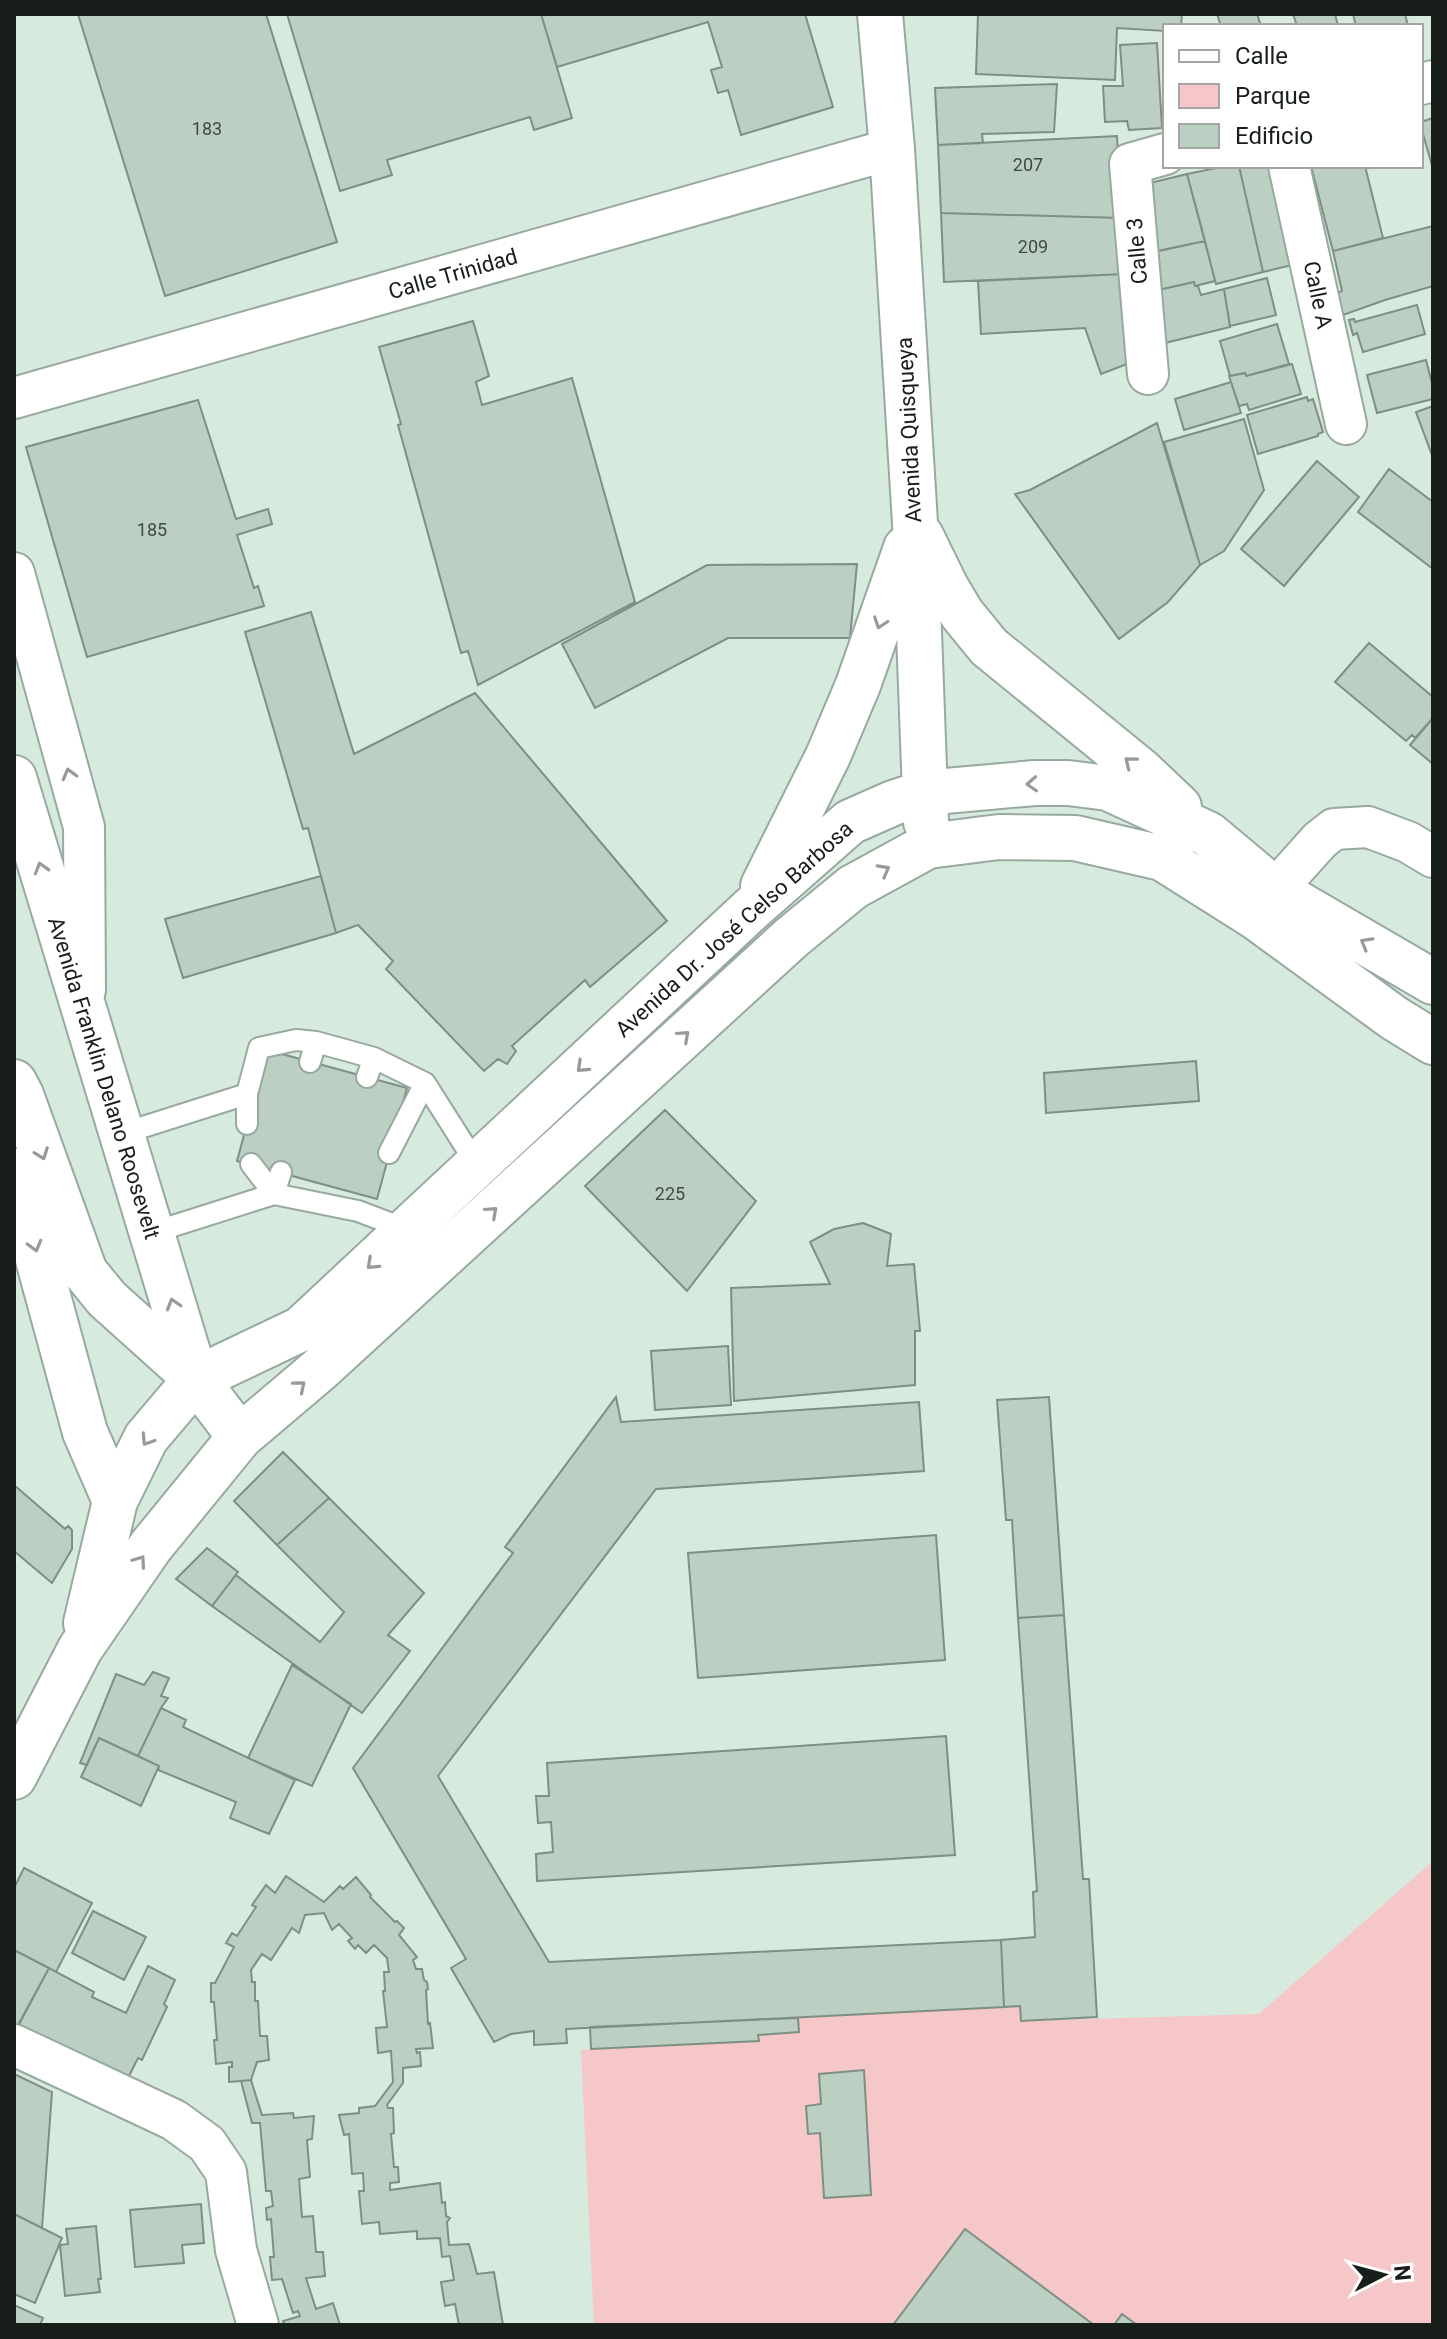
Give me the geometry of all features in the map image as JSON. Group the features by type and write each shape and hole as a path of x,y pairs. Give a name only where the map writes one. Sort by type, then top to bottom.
{"street":[{"name":"Avenida Quisqueya","path":"880,14 892,149 915,523 923,793 928,846"},
{"name":"Calle Trinidad","path":"14,398 892,149"},
{"name":"Calle 3","path":"1148,374 1130,164 1163,155"},
{"name":"Calle A","path":"1289,168 1346,424"},
{"path":"915,523 962,614 989,647 1140,770 1208,834"},
{"path":"750,910 828,756 858,685 915,523"},
{"path":"14,573 84,827 85,1018"},
{"name":"Avenida Franklin Delano Roosevelt","path":"14,778 196,1379"},
{"name":"Avenida Dr. José Celso Barbosa","path":"80,1649 115,1501 146,1438 196,1379 301,1329 750,910 850,822 923,793 1035,783 1108,788 1208,834 1266,904 1394,1018 1433,1042"},
{"path":"1266,904 1320,840 1334,829 1368,827 1408,842 1433,857"},
{"name":"Avenida Dr. José Celso Barbosa","path":"14,1777 80,1649 151,1546 240,1437 319,1370 791,938 853,887 928,846 999,837 1075,838 1162,858 1433,982"},
{"path":"14,1082 85,1272 107,1299 196,1379 240,1437"},
{"path":"14,1171 85,1432 115,1501"},
{"path":"14,2045 174,2120 207,2144 226,2172 236,2250 258,2325"}],"lane":[{"path":"247,1124 247,1094 259,1048 296,1040 316,1042 370,1068 425,1083 477,1165"},
{"path":"310,1062 316,1042"},
{"path":"389,1153 425,1083"},
{"path":"121,1134 247,1094"},
{"path":"251,1164 274,1194"},
{"path":"274,1194 281,1172"},
{"path":"151,1233 274,1194 332,1196 362,1203 408,1230"}],"green space":[{"path":"1433,1861 1433,2325 594,2325 581,2050 759,2041 758,2035 799,2032 798,2018 1020,2006 1021,2021 1259,2014"}],"building":[{"path":"78,14 266,14 337,242 165,296"},
{"path":"287,14 541,14 572,118 534,130 530,117 387,160 392,175 340,191"},
{"path":"541,14 805,14 833,107 741,135 728,90 718,93 711,70 722,67 708,22 557,67"},
{"path":"978,14 1182,14 1181,24 1163,24 1163,31 1117,28 1115,80 976,74"},
{"path":"1217,14 1257,14 1260,24 1220,24"},
{"path":"1293,14 1335,14 1338,24 1296,24"},
{"path":"1353,14 1405,14 1408,24 1356,24"},
{"path":"1157,43 1162,128 1129,130 1127,121 1105,122 1103,86 1123,86 1120,45"},
{"path":"1057,84 1054,132 982,134 983,143 938,145 935,88"},
{"path":"1433,118 1433,169 1423,134 1423,121"},
{"path":"1117,136 1121,218 941,213 938,145"},
{"path":"1216,168 1239,168 1263,272 1216,284 1187,174"},
{"path":"1239,168 1278,168 1301,263 1263,272"},
{"path":"1312,168 1366,168 1383,238 1333,251"},
{"path":"1187,174 1205,241 1148,253 1146,184"},
{"path":"941,213 1121,218 1124,274 944,282"},
{"path":"1433,226 1433,286 1343,315 1337,293 1342,291 1333,251"},
{"path":"1205,241 1215,281 1195,286 1194,282 1154,291 1145,254"},
{"path":"1124,274 1135,361 1101,374 1085,328 981,334 978,281"},
{"path":"1267,278 1276,315 1230,326 1224,289"},
{"path":"1194,282 1201,295 1224,289 1230,327 1161,344 1149,292"},
{"path":"1417,305 1425,334 1363,352 1349,320 1354,319 1355,322"},
{"path":"473,321 489,376 476,382 482,405 572,378 635,602 478,685 468,651 461,653 379,347"},
{"path":"1277,324 1289,364 1246,376 1245,373 1230,376 1220,341"},
{"path":"1426,360 1433,399 1377,413 1367,375"},
{"path":"1292,364 1301,394 1249,410 1247,404 1239,406 1229,376 1245,373 1246,376"},
{"path":"1231,382 1241,413 1184,430 1175,399"},
{"path":"1307,397 1308,401 1313,399 1323,432 1258,454 1247,415"},
{"path":"198,400 236,519 268,509 272,524 237,535 254,588 258,586 264,606 87,657 26,447"},
{"path":"1433,406 1433,458 1416,412"},
{"path":"1244,419 1264,490 1224,551 1200,565 1164,442"},
{"path":"1157,423 1200,565 1168,602 1119,639 1015,494 1030,490"},
{"path":"1317,461 1359,497 1284,586 1241,549"},
{"path":"1389,469 1433,502 1433,569 1358,512"},
{"path":"857,564 850,638 728,638 595,708 562,644 707,565"},
{"path":"311,612 354,754 475,693 667,921 590,987 585,980 512,1046 516,1051 507,1064 498,1059 484,1071 386,969 393,961 358,925 336,933 308,828 303,829 245,632"},
{"path":"1369,643 1433,697 1433,718 1415,738 1412,735 1406,741 1335,682"},
{"path":"1433,718 1433,764 1410,745"},
{"path":"321,876 336,933 183,978 165,919"},
{"path":"267,1050 407,1088 377,1199 237,1161"},
{"path":"1196,1061 1199,1101 1046,1113 1044,1073"},
{"path":"665,1110 756,1201 687,1291 585,1186"},
{"path":"863,1223 891,1234 887,1266 914,1264 920,1331 915,1331 915,1385 734,1401 731,1288 830,1284 810,1242 834,1229"},
{"path":"728,1346 731,1405 655,1410 651,1351"},
{"path":"616,1397 621,1422 919,1402 924,1471 656,1489 438,1776 549,1962 1001,1940 1004,2007 566,2029 567,2043 534,2045 534,2031 511,2034 494,2042 451,1968 466,1959 353,1768 513,1553 505,1547"},
{"path":"1049,1397 1064,1615 1018,1618 1012,1520 1006,1520 997,1400"},
{"path":"283,1452 329,1498 277,1545 234,1501"},
{"path":"14,1485 65,1529 68,1526 72,1530 72,1549 52,1583 14,1551"},
{"path":"329,1498 424,1593 388,1635 410,1651 362,1713 212,1606 236,1575 320,1642 344,1612 277,1545"},
{"path":"936,1535 945,1660 698,1678 688,1553"},
{"path":"207,1548 238,1572 212,1606 176,1579"},
{"path":"1064,1615 1083,1879 1089,1879 1097,2017 1021,2021 1020,2006 1004,2007 1001,1940 1035,1937 1033,1892 1037,1891 1018,1618"},
{"path":"292,1665 351,1704 312,1786 248,1758"},
{"path":"153,1672 169,1678 161,1696 168,1698 138,1756 99,1738 87,1765 80,1763 116,1674 144,1685"},
{"path":"161,1708 186,1720 183,1727 295,1780 269,1834 230,1818 236,1802 158,1770 159,1766 138,1756"},
{"path":"946,1736 955,1855 537,1881 536,1854 553,1852 551,1822 538,1823 536,1796 549,1796 547,1763"},
{"path":"99,1738 159,1766 141,1806 81,1777"},
{"path":"24,1868 92,1903 56,1972 14,1950 14,1888"},
{"path":"286,1876 324,1902 340,1886 343,1889 356,1877 370,1897 404,1928 399,1935 417,1957 413,1960 416,1969 422,1969 427,1982 428,2024 433,2048 416,2049 417,2053 420,2052 421,2066 403,2068 403,2083 387,2105 393,2108 394,2133 391,2134 394,2167 398,2167 399,2182 390,2183 390,2190 440,2183 442,2203 445,2202 446,2216 450,2218 447,2222 449,2245 469,2244 477,2274 494,2272 503,2325 459,2325 455,2304 445,2306 441,2282 454,2280 450,2256 442,2257 440,2238 417,2239 417,2231 380,2234 379,2222 362,2224 359,2191 364,2191 363,2173 352,2174 349,2134 344,2135 339,2115 359,2113 359,2108 375,2106 393,2082 391,2051 378,2053 376,2028 387,2027 383,1991 384,1972 389,1972 387,1958 374,1945 366,1953 358,1945 355,1949 348,1941 352,1938 339,1924 332,1930 324,1913 305,1915 299,1933 292,1928 271,1960 262,1954 251,1970 252,1982 255,1982 255,2001 258,2001 260,2036 267,2036 269,2060 257,2062 251,2080 229,2082 232,2062 216,2064 214,2040 217,2040 211,1983 215,1983 234,1947 226,1943 232,1933 237,1936 266,1885 275,1893"},
{"path":"93,1911 146,1937 124,1980 72,1953"},
{"path":"14,1950 49,1968 17,2027 14,2026"},
{"path":"148,1966 175,1980 164,2004 167,2007 142,2060 138,2058 126,2082 16,2030 49,1968 94,1992 92,1997 126,2013"},
{"path":"798,2018 799,2032 758,2035 759,2041 591,2049 590,2027"},
{"path":"864,2070 871,2195 824,2198 820,2133 808,2134 806,2106 821,2104 819,2074"},
{"path":"14,2074 52,2092 42,2228 14,2214"},
{"path":"251,2080 262,2115 293,2113 294,2118 314,2116 312,2139 307,2140 310,2177 299,2179 302,2217 313,2216 316,2252 323,2252 325,2276 306,2278 316,2309 333,2303 340,2325 285,2325 283,2321 300,2316 298,2311 293,2313 282,2279 272,2280 271,2219 267,2220 266,2208 273,2206 271,2191 266,2191 260,2123 252,2123 241,2081"},
{"path":"201,2204 204,2243 182,2245 184,2263 135,2267 130,2210"},
{"path":"14,2214 62,2238 35,2303 14,2294"},
{"path":"96,2226 100,2292 65,2296 60,2245 68,2244 66,2229"},
{"path":"965,2229 1094,2325 893,2325"},
{"path":"14,2305 43,2318 40,2325 14,2325"},
{"path":"1122,2314 1137,2325 1114,2325"}]}
